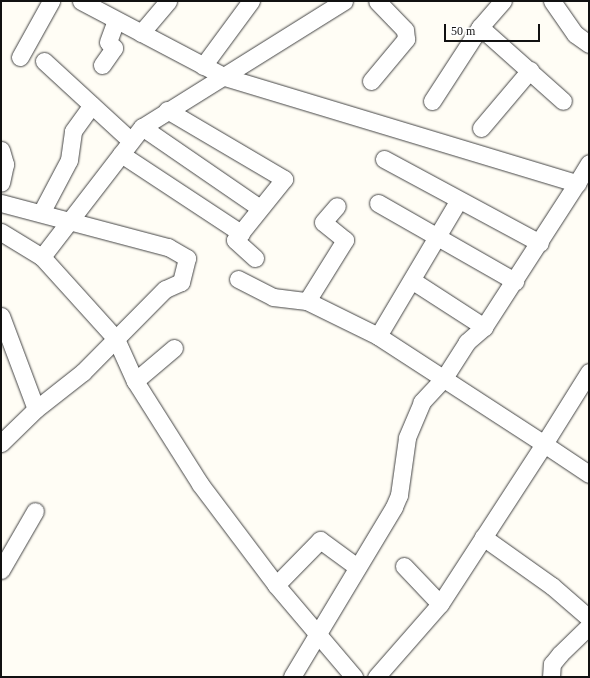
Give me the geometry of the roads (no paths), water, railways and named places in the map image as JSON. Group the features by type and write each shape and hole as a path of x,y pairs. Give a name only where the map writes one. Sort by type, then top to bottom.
{"street":[{"path":"20,57 51,1"},
{"path":"81,1 224,76 583,181"},
{"path":"140,33 168,1"},
{"path":"42,257 142,126 344,1"},
{"path":"371,81 406,39 405,30 377,1"},
{"path":"432,101 480,27 502,1"},
{"path":"552,1 575,34 589,44"},
{"path":"203,66 244,3"},
{"path":"102,65 114,48 108,42 116,20"},
{"path":"480,27 563,101"},
{"path":"44,61 131,141"},
{"path":"481,128 530,70"},
{"path":"41,213 69,160 73,131 92,105"},
{"path":"168,110 284,179 235,240 255,258"},
{"path":"142,126 260,208"},
{"path":"1,150 5,164 1,183"},
{"path":"120,154 241,233"},
{"path":"384,159 458,201 540,243"},
{"path":"292,677 319,636 399,494 413,420 422,402 444,378 467,342 484,327 583,181 589,163"},
{"path":"378,336 413,281 458,201"},
{"path":"378,202 515,281"},
{"path":"1,203 168,247 187,258 181,282 165,289 116,339 2,439"},
{"path":"307,301 344,240 323,222 337,206"},
{"path":"1,232 42,257 116,339 135,381 200,484 276,585 354,677"},
{"path":"238,279 273,297 307,301 378,336 589,474"},
{"path":"413,281 484,327"},
{"path":"1,316 36,409"},
{"path":"135,381 174,348"},
{"path":"376,677 440,604 589,372"},
{"path":"1,570 35,511"},
{"path":"483,538 552,586 589,618"},
{"path":"276,585 320,540 357,567"},
{"path":"404,566 440,604"},
{"path":"551,677 552,664 560,654 589,626"}]}
